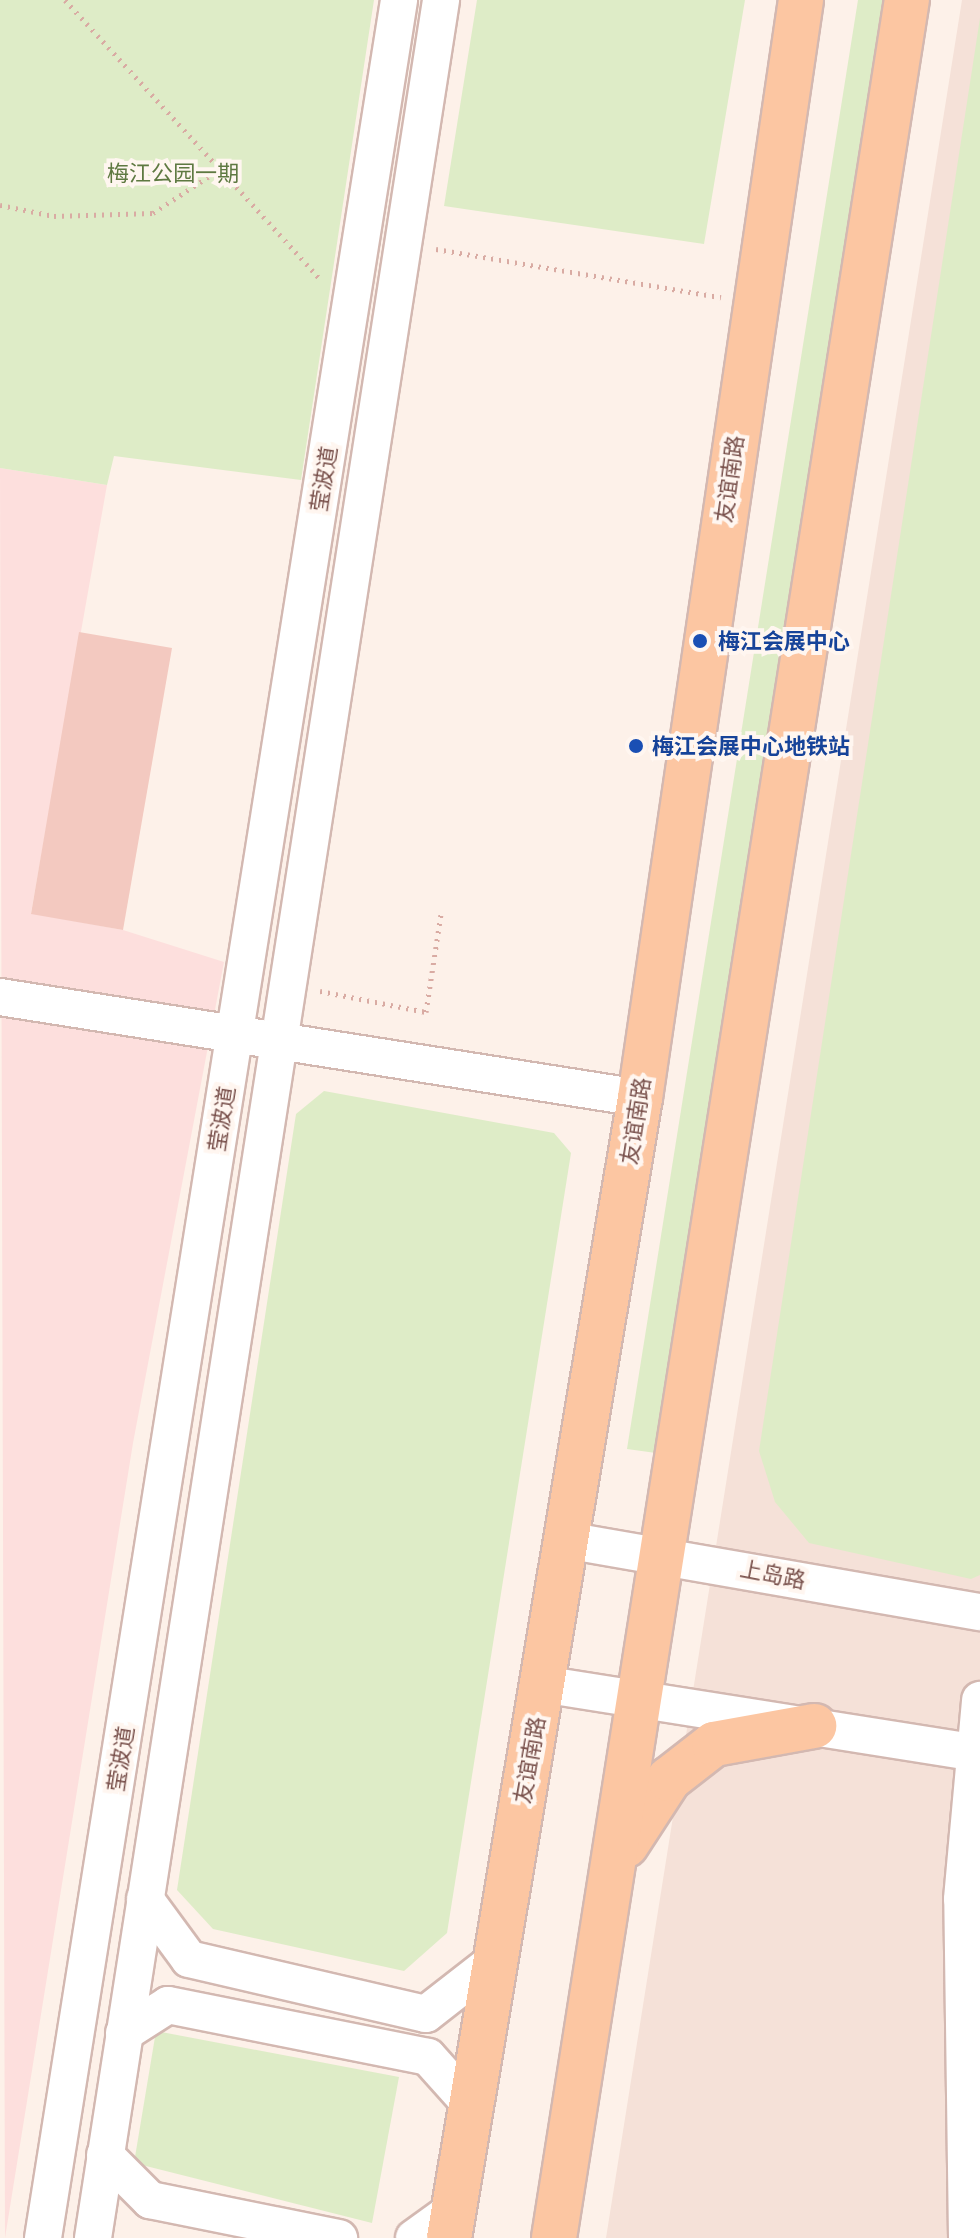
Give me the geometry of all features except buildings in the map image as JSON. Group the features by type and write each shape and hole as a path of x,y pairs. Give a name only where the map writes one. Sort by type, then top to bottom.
{"main road":[{"name":"友谊南路","path":"451,2224 640,1098 801,0"},
{"path":"554,2238 666,1554 907,0"},
{"path":"614,1872 650,1803 689,1760 742,1735 814,1726"}],"street":[{"name":"莹波道","path":"43,2238 399,0"},
{"name":"莹波道","path":"93,2238 441,0"},
{"path":"0,997 640,1098"},
{"name":"上岛路","path":"566,1540 666,1554 980,1612"},
{"path":"542,1684 977,1753"},
{"path":"967,2238 962,1899 980,1700"},
{"path":"145,1899 189,1959 426,2014 495,1960"},
{"path":"124,2033 168,2005 428,2057 472,2106"},
{"path":"105,2155 150,2200 339,2238"},
{"path":"414,2238 451,2224"}],"path":[{"path":"65,0 350,312"},
{"path":"0,205 54,216 153,213 220,169"},
{"path":"403,242 755,302"},
{"path":"288,985 426,1012 441,914"}],"shaded area":[{"path":"962,0 980,0 980,2238 606,2238"},
{"path":"0,468 107,485 31,913 123,930 224,962 133,1443 5,2238"}],"green space":[{"name":"梅江公园一期","path":"0,0 374,0 301,480 114,456 107,485 0,468"},
{"path":"477,0 745,0 704,244 444,206"},
{"path":"858,0 887,0 656,1453 627,1449"},
{"path":"980,18 980,1575 971,1579 809,1543 775,1502 759,1451"},
{"path":"324,1091 554,1133 571,1153 447,1933 404,1971 213,1929 177,1890 296,1114"},
{"path":"156,2031 399,2077 372,2223 134,2163"}],"place":[{"name":"梅江会展中心","path":"700,641"},
{"name":"梅江会展中心地铁站","path":"636,746"}]}
